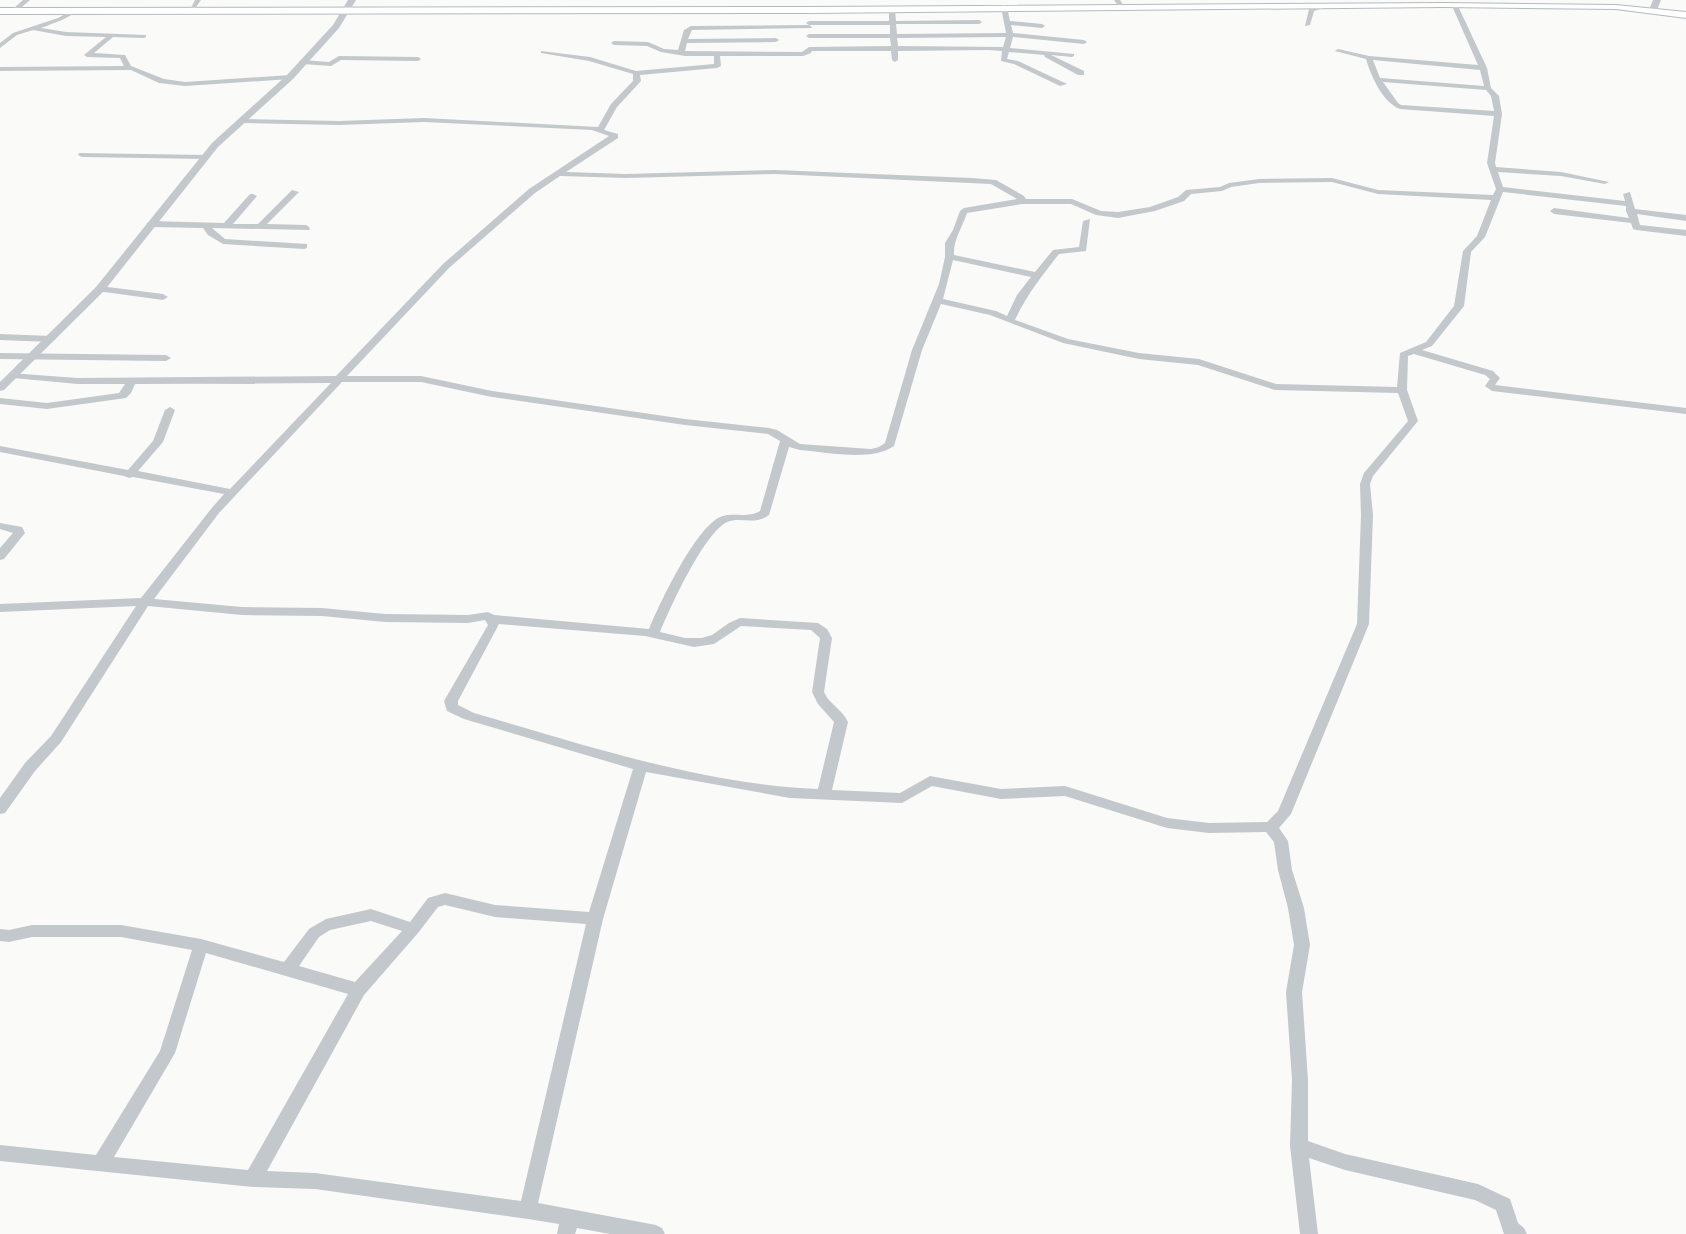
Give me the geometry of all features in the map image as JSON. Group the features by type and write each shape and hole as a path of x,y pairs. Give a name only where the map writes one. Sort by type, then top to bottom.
{"main road":[{"path":"0,11 810,10 1192,3 1595,6 1686,15"}],"street":[{"path":"14,11 27,0"},
{"path":"192,9 198,0"},
{"path":"0,388 100,289 206,157 241,121 290,78 336,26 352,0"},
{"path":"1653,10 1657,0"},
{"path":"1307,25 1311,10 1325,4"},
{"path":"0,608 145,602 242,611 322,612 385,618 468,619 488,616 494,625 451,701 452,708 469,716 641,766 767,790 902,798 930,781 1001,794 1065,791 1167,823 1209,828 1270,827 1284,814 1363,624 1367,515 1365,484 1368,475 1413,421 1402,390 1402,359 1410,350 1429,344 1459,306 1467,251 1481,237 1499,194 1491,163 1498,114 1495,96 1488,88 1483,68 1446,4"},
{"path":"1004,7 1010,36 1004,61 1016,62 1063,84"},
{"path":"972,8 983,35"},
{"path":"892,9 895,60"},
{"path":"0,46 15,34 60,19 76,10"},
{"path":"809,49 810,10"},
{"path":"809,29 891,23 979,22"},
{"path":"1007,23 1042,26"},
{"path":"31,28 110,37 144,36"},
{"path":"776,28 776,53"},
{"path":"681,52 687,30 691,29 809,29 893,36 983,35 1084,43"},
{"path":"959,48 960,36"},
{"path":"110,37 87,55 123,56 128,68"},
{"path":"684,41 776,40"},
{"path":"614,43 648,44 663,51 717,54 806,53 809,49 959,48 1072,55"},
{"path":"858,48 859,59"},
{"path":"1037,51 1081,73"},
{"path":"1338,51 1369,58 1483,68"},
{"path":"543,52 590,60 636,73 717,66 717,54"},
{"path":"302,62 331,64 339,58 418,60"},
{"path":"1369,58 1375,76 1395,105 1498,114"},
{"path":"0,69 128,68 176,84 290,78"},
{"path":"601,129 614,106 637,81 636,73"},
{"path":"1380,80 1488,88"},
{"path":"0,809 86,696 145,602 194,535 446,266 533,191 615,136 601,129 424,120 339,123 241,121"},
{"path":"82,155 206,157"},
{"path":"1494,169 1561,174 1605,181"},
{"path":"561,174 626,176 775,172 972,180 1000,186 1021,198 1022,202"},
{"path":"13,376 78,381 421,379 518,398 769,431 778,433 785,442 800,447 871,452 882,450 890,443 917,349 950,257 949,243 964,211 1022,202 1072,201 1091,211 1118,215 1152,209 1181,199 1189,192 1222,190 1228,185 1259,181 1332,180 1378,192 1499,194 1628,203 1686,218"},
{"path":"261,226 295,192"},
{"path":"226,226 253,196"},
{"path":"1628,203 1636,228 1686,233"},
{"path":"1554,211 1633,222"},
{"path":"1010,321 1022,295 1056,252 1083,250 1087,220"},
{"path":"150,224 306,228"},
{"path":"205,225 223,241 304,246"},
{"path":"950,257 1039,276"},
{"path":"100,289 163,297"},
{"path":"936,300 993,313 1066,341 1139,356 1199,362 1276,387 1402,390"},
{"path":"0,338 51,339"},
{"path":"1410,350 1489,373 1496,378 1490,386 1492,388 1686,411"},
{"path":"0,356 166,358"},
{"path":"0,401 47,406 122,396 131,380"},
{"path":"60,403 78,381"},
{"path":"129,475 158,442 170,410"},
{"path":"653,635 689,561 718,524 729,519 754,518 765,513 785,442"},
{"path":"0,449 234,493"},
{"path":"0,526 18,529 19,533 0,556"},
{"path":"492,620 647,632 699,643 717,638 723,630 740,622 814,626 823,632 825,638 819,698 840,717 841,722 824,793"},
{"path":"528,1210 596,919 641,766"},
{"path":"1270,827 1282,841 1285,870 1296,908 1301,945 1294,992 1300,1080 1299,1146 1309,1234"},
{"path":"253,1179 358,990 438,898 495,911 596,919"},
{"path":"288,969 314,933 326,925 371,915 413,929"},
{"path":"0,935 9,936 32,931 121,931 201,945 358,990"},
{"path":"102,1162 167,1053 201,945"},
{"path":"1299,1146 1345,1162 1458,1186 1487,1195 1504,1205 1510,1228 1518,1234"},
{"path":"0,1153 253,1179 315,1181 528,1210 568,1226 656,1234"}]}
